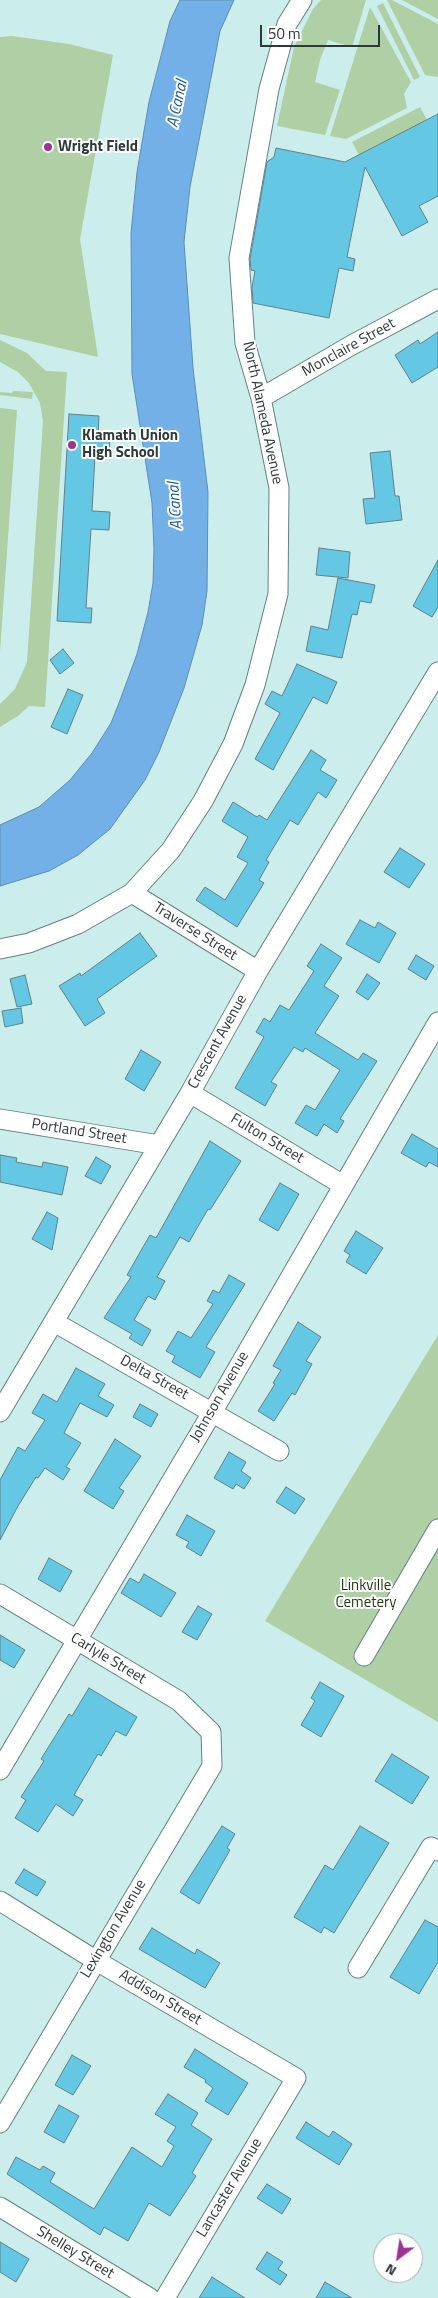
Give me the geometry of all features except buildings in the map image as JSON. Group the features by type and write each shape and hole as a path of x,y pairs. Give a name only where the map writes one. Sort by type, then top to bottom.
{"street":[{"name":"North Alameda Avenue","path":"0,949 29,943 78,924 132,893 171,850 203,801 233,744 255,685 278,594 279,488 261,398 245,343 239,258 270,89 287,24 302,0"},
{"name":"Monclaire Street","path":"261,398 350,346 438,299"},
{"name":"Crescent Avenue","path":"0,1412 7,1388 54,1322 190,1093 258,971 438,672"},
{"name":"Traverse Street","path":"132,893 258,971"},
{"name":"Johnson Avenue","path":"0,1770 213,1410 438,1022"},
{"name":"Fulton Street","path":"190,1093 343,1185"},
{"name":"Portland Street","path":"0,1119 159,1145"},
{"name":"Delta Street","path":"54,1322 213,1410 279,1450"},
{"path":"364,1656 438,1531"},
{"name":"Carlyle Street","path":"0,1594 179,1701 211,1732"},
{"name":"Lexington Avenue","path":"0,2123 212,1766 211,1732"},
{"path":"358,1968 434,1849"},
{"name":"Addison Street","path":"0,1901 296,2078"},
{"name":"Lancaster Avenue","path":"165,2298 296,2078"},
{"name":"Shelley Street","path":"0,2207 150,2298"}],"green space":[{"path":"321,0 366,0 352,47 328,40 320,60 315,82 340,90 325,135 277,126 294,47 313,9"},
{"path":"387,0 392,0 438,24 438,77 425,75"},
{"path":"402,0 438,0 438,19"},
{"path":"383,3 420,77 414,80 377,6"},
{"path":"370,7 411,82 404,94 407,108 346,139 330,136"},
{"name":"Wright Field","path":"12,36 69,44 113,55 80,239 98,357 0,334 0,37"},
{"path":"420,107 427,120 359,155 352,142"},
{"path":"0,340 27,353 46,371 67,372 45,707 29,706 18,716 0,727 0,704 15,689 27,662 43,421 40,403 29,383 18,372 0,362"},
{"path":"13,391 33,392 32,399 0,395 0,392 12,393"},
{"path":"0,408 17,410 0,652"},
{"name":"Linkville Cemetery","path":"438,1335 438,1722 265,1621"}],"water":[{"name":"A Canal","path":"180,0 234,0 220,31 190,187 184,242 193,368 208,492 207,591 202,625 184,688 159,752 145,780 110,829 78,855 49,871 0,886 0,825 39,807 70,780 92,753 111,723 119,703 137,654 148,612 153,583 152,503 132,374 131,233 137,172 149,102 170,21"}],"place":[{"name":"Wright Field","path":"48,147"},
{"name":"Klamath Union High School","path":"72,445"}]}
